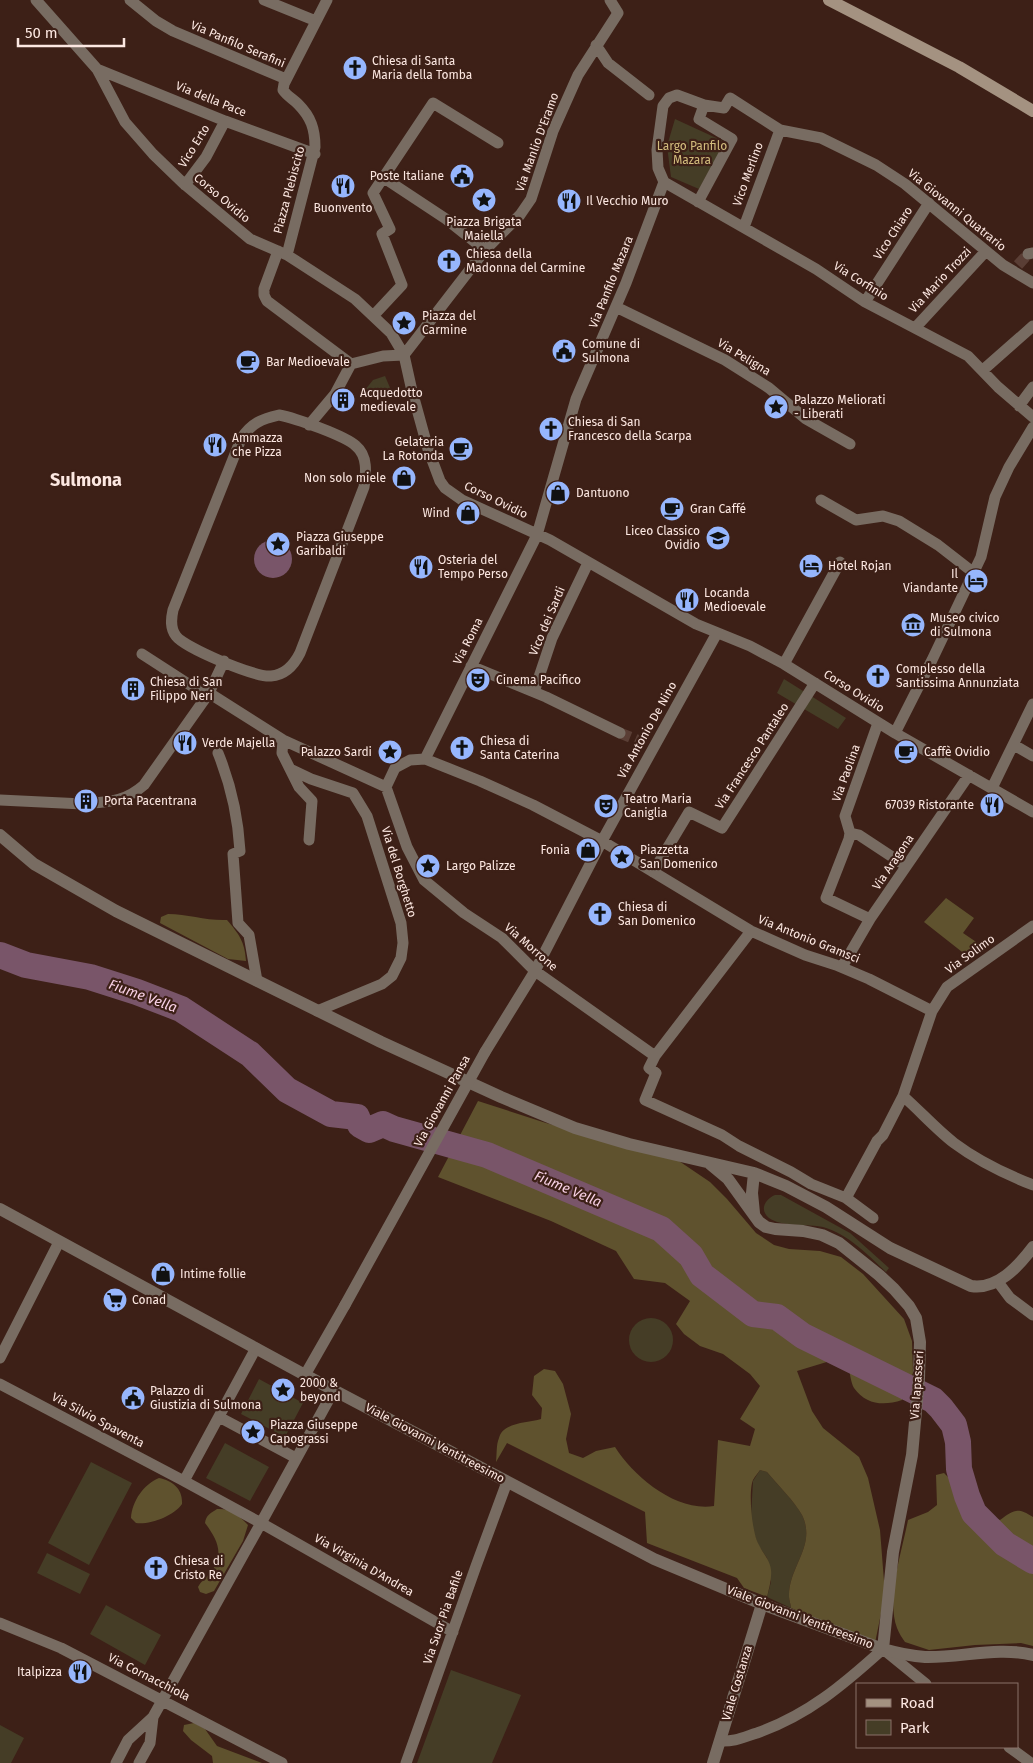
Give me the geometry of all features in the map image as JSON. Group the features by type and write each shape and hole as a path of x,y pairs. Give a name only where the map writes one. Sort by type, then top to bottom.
{"main road":[{"path":"829,0 959,67 1033,111"}],"street":[{"name":"Corso Ovidio","path":"36,0 97,69 125,122 153,154 185,185 250,239 283,253 355,299 374,315 391,334 404,355 418,414 440,481 446,488 462,500 550,540 674,612 716,633 750,646 784,664 878,723 1033,812"},
{"name":"Via Panfilo Serafini","path":"130,0 156,21 173,31 285,82"},
{"path":"264,0 316,21"},
{"path":"285,82 327,0"},
{"name":"Via Manlio D'Eramo","path":"404,355 485,250 520,215 531,199 553,131 578,75 618,13 610,0"},
{"path":"596,45 608,63 656,101"},
{"name":"Via della Pace","path":"97,69 225,121 315,154"},
{"name":"Piazza Plebiscito","path":"285,82 283,90 286,95 297,103 311,122 315,131 315,154 283,253 264,289 264,295 351,364"},
{"path":"656,101 677,95 704,105 699,119 732,139 698,202"},
{"name":"Via Giovanni Quatrario","path":"704,105 724,108 730,98 780,130 821,138 876,165 905,184 986,251 1016,268 1033,283"},
{"path":"656,101 658,168 664,182"},
{"path":"374,315 402,285 382,234 390,229 373,193 434,103 498,143"},
{"name":"Vico Erto","path":"185,185 206,157 225,121"},
{"name":"Vico Merlino","path":"744,228 780,130"},
{"path":"384,178 446,219 485,250"},
{"name":"Via Corfinio","path":"664,182 816,269 865,302 968,356 998,388 1033,417"},
{"name":"Via Panfilo Mazara","path":"537,535 576,399 616,308 664,182"},
{"name":"Vico Chiaro","path":"865,302 929,203"},
{"name":"Via Mario Trozzi","path":"915,328 986,251"},
{"name":"Via Peligna","path":"616,308 725,360 769,388 806,419 850,444"},
{"path":"983,370 1033,326"},
{"path":"309,425 335,394 351,364 383,356 404,355"},
{"path":"1019,406 1033,387"},
{"path":"280,415 309,425 347,439 358,446 367,470 364,486 296,662 289,669 270,677 254,674 198,652 181,642 174,634 171,619 241,439 254,424 262,419 280,415"},
{"path":"895,733 981,557 995,497 1008,467 1033,427"},
{"path":"821,500 856,520 883,516 899,521 938,545 974,573"},
{"name":"Via Roma","path":"425,759 537,535"},
{"path":"784,664 840,562"},
{"name":"Vico dei Sardi","path":"534,692 552,638 588,563"},
{"name":"Via Antonio De Nino","path":"602,840 648,745 716,633"},
{"path":"142,654 283,740 386,787 395,768 410,760 425,759"},
{"path":"0,800 86,804 123,799 134,794 144,785 208,694 224,661"},
{"path":"471,666 534,692 620,733"},
{"name":"Via Francesco Pantaleo","path":"653,872 689,812 722,828 815,683"},
{"path":"992,788 1033,704"},
{"name":"Via Paolina","path":"870,919 826,898 849,839 850,833 845,816 878,723"},
{"path":"283,740 282,753 299,787 312,801 309,840"},
{"path":"1014,745 1033,756"},
{"path":"218,753 233,794 238,827 240,851 233,854 238,923 249,934 257,981"},
{"name":"Via Antonio Gramsci","path":"425,759 516,797 602,840 751,931 805,955 869,978 932,1011"},
{"name":"Via del Borghetto","path":"290,769 311,779 353,793 367,816 400,923 403,943 401,958 392,976 382,984 317,1011"},
{"name":"Via Aragona","path":"842,967 870,919 969,774"},
{"name":"Via Morrone","path":"386,787 407,847 424,880 464,913 502,938 535,971 655,1056"},
{"path":"850,833 859,836 906,866"},
{"path":"0,835 34,864 116,912 317,1011 501,1097 576,1128 620,1141 754,1173 799,1192 890,1248 961,1282 980,1287 998,1282 1018,1265 1033,1247"},
{"name":"Via Giovanni Pansa","path":"305,1375 485,1052 535,971 602,840"},
{"name":"Via Solimo","path":"932,1011 947,987 1033,926"},
{"path":"751,931 655,1056 649,1068 656,1073 646,1100 722,1135 811,1184 846,1198 873,1218"},
{"path":"846,1198 877,1141 883,1135 903,1096 932,1011"},
{"path":"903,1096 954,1142 972,1155 1011,1176 1033,1185"},
{"path":"755,1216 752,1200 754,1173 759,1157"},
{"name":"Via Iapasseri","path":"706,1162 728,1179 755,1216 766,1227 803,1230 822,1235 839,1243 894,1289 909,1306 916,1318 920,1342 920,1378 912,1455 893,1552 883,1649"},
{"name":"Viale Giovanni Ventitreesimo","path":"0,1209 305,1375 654,1559 762,1604 903,1655 926,1657 1007,1651 1033,1655"},
{"path":"0,1358 60,1242"},
{"path":"998,1282 1010,1298 1033,1315"},
{"path":"256,1348 184,1481 261,1523"},
{"name":"Via Silvio Spaventa","path":"0,1384 184,1481"},
{"path":"116,1763 128,1740 153,1717 163,1700 334,1390"},
{"path":"219,1417 296,1458"},
{"name":"Via Suor Pia Bafile","path":"406,1763 507,1482"},
{"name":"Via Virginia D'Andrea","path":"261,1523 453,1632"},
{"name":"Viale Costanza","path":"713,1763 762,1604"},
{"name":"Via Cornacchiola","path":"0,1623 61,1648 282,1763"},
{"path":"720,1741 736,1740 760,1732 776,1726 812,1707 883,1649 925,1683"},
{"path":"139,1763 150,1743 153,1717"},
{"path":"1011,1748 1031,1763"}],"green space":[{"name":"Largo Panfilo Mazara","path":"675,119 725,142 699,189 671,177 667,146"},
{"path":"385,376 391,390 384,392 382,396 365,390 373,380"},
{"path":"784,679 846,718 838,729 777,693"},
{"path":"775,1195 781,1195 850,1233 889,1268 886,1272 857,1245 832,1230 823,1227 780,1223 769,1218 764,1212 764,1205 768,1199"},
{"path":"651,1318 663,1322 669,1328 673,1340 669,1352 663,1358 651,1362 639,1358 633,1352 629,1340 633,1328 639,1322"},
{"path":"259,1379 303,1403 285,1437 241,1414"},
{"path":"225,1443 269,1467 250,1501 206,1478"},
{"path":"91,1462 132,1483 89,1565 48,1543"},
{"path":"760,1470 767,1472 791,1499 802,1515 806,1526 804,1547 790,1586 791,1608 767,1597 771,1582 767,1558 758,1545 751,1516 753,1481"},
{"path":"47,1553 90,1574 80,1594 37,1573"},
{"path":"106,1605 161,1635 145,1665 90,1634"},
{"path":"451,1670 521,1695 492,1763 417,1763"},
{"path":"0,1725 24,1738 11,1763 0,1763"}],"shaded area":[{"path":"273,540 280,541 286,546 291,552 291,566 286,572 280,577 273,578 266,577 260,572 255,566 254,559 255,552 260,546 266,541"},
{"path":"946,898 974,918 963,933 985,948 971,959 924,922"},
{"path":"168,914 227,920 241,939 246,961 228,959 160,923 161,917"},
{"path":"478,1101 546,1123 676,1159 710,1182 756,1233 774,1245 789,1249 820,1251 841,1257 863,1274 904,1319 912,1341 913,1373 902,1400 876,1403 864,1398 853,1386 849,1368 830,1361 797,1371 812,1411 823,1428 859,1457 868,1478 880,1530 885,1594 875,1643 791,1608 790,1586 804,1547 806,1526 799,1510 767,1472 760,1470 753,1480 751,1513 754,1532 771,1570 767,1597 744,1588 737,1578 647,1543 645,1512 507,1443 496,1462 498,1441 505,1429 517,1424 541,1419 542,1408 532,1395 534,1376 544,1369 555,1371 563,1384 571,1414 566,1439 569,1453 583,1458 596,1451 615,1447 633,1470 657,1490 685,1504 714,1506 718,1440 750,1446 755,1429 740,1419 760,1386 750,1374 723,1354 700,1346 684,1334 676,1324 690,1301 665,1283 634,1279 616,1251 551,1221 438,1177"},
{"path":"944,1473 950,1479 961,1505 1000,1520 1016,1511 1033,1517 1033,1646 1021,1643 929,1650 905,1642 899,1632 894,1616 894,1589 908,1520 928,1512 937,1505 936,1475"},
{"path":"159,1478 169,1481 176,1486 181,1494 182,1504 168,1516 161,1519 148,1523 136,1523 131,1518 136,1499 148,1484"},
{"path":"217,1509 234,1513 248,1525 243,1541 214,1591 206,1594 200,1592 198,1587 211,1572 218,1559 218,1547 205,1523 208,1516"},
{"path":"194,1723 205,1729 217,1746 262,1763 213,1763 212,1756 191,1740 183,1731 184,1725"}],"waterway":[{"name":"Fiume Vella","path":"0,955 26,965 90,977 181,1009 250,1054 287,1090 331,1114 357,1117 360,1125 369,1130 383,1124 394,1129 487,1155 661,1229 691,1256 702,1275 753,1314 777,1317 803,1336 933,1400 954,1425 958,1442 959,1469 974,1513 1005,1544 1033,1561"}],"tunnel":[{"path":"1018,265 1028,254"},
{"path":"620,733 642,742"}],"place":[{"name":"Chiesa di Santa Maria della Tomba","path":"355,68"},
{"name":"Poste Italiane","path":"462,176"},
{"name":"Buonvento","path":"343,186"},
{"name":"Piazza Brigata Maiella","path":"484,200"},
{"name":"Il Vecchio Muro","path":"569,201"},
{"name":"Chiesa della Madonna del Carmine","path":"449,261"},
{"name":"Piazza del Carmine","path":"404,323"},
{"name":"Comune di Sulmona","path":"564,351"},
{"name":"Bar Medioevale","path":"248,362"},
{"name":"Acquedotto medievale","path":"343,400"},
{"name":"Palazzo Meliorati - Liberati","path":"776,407"},
{"name":"Chiesa di San Francesco della Scarpa","path":"551,429"},
{"name":"Ammazza che Pizza","path":"215,445"},
{"name":"Gelateria La Rotonda","path":"461,449"},
{"name":"Non solo miele","path":"404,478"},
{"name":"Dantuono","path":"558,493"},
{"name":"Gran Caffé","path":"672,509"},
{"name":"Wind","path":"468,513"},
{"name":"Liceo Classico Ovidio","path":"718,538"},
{"name":"Piazza Giuseppe Garibaldi","path":"278,544"},
{"name":"Hotel Rojan","path":"811,566"},
{"name":"Osteria del Tempo Perso","path":"421,567"},
{"name":"Il Viandante","path":"976,581"},
{"name":"Locanda Medioevale","path":"687,600"},
{"name":"Museo civico di Sulmona","path":"913,625"},
{"name":"Complesso della Santissima Annunziata","path":"878,676"},
{"name":"Cinema Pacifico","path":"478,680"},
{"name":"Chiesa di San Filippo Neri","path":"133,689"},
{"name":"Verde Majella","path":"185,743"},
{"name":"Chiesa di Santa Caterina","path":"462,748"},
{"name":"Palazzo Sardi","path":"390,752"},
{"name":"Caffè Ovidio","path":"906,752"},
{"name":"Porta Pacentrana","path":"86,801"},
{"name":"67039 Ristorante","path":"992,805"},
{"name":"Teatro Maria Caniglia","path":"606,806"},
{"name":"Fonia","path":"588,850"},
{"name":"Piazzetta San Domenico","path":"622,857"},
{"name":"Largo Palizze","path":"428,866"},
{"name":"Chiesa di San Domenico","path":"600,914"},
{"name":"Intime follie","path":"163,1274"},
{"name":"Conad","path":"115,1300"},
{"name":"2000 & beyond","path":"283,1390"},
{"name":"Palazzo di Giustizia di Sulmona","path":"133,1398"},
{"name":"Piazza Giuseppe Capograssi","path":"253,1432"},
{"name":"Chiesa di Cristo Re","path":"156,1568"},
{"name":"Italpizza","path":"80,1672"}],"district":[{"name":"Sulmona","path":"86,480"}]}
